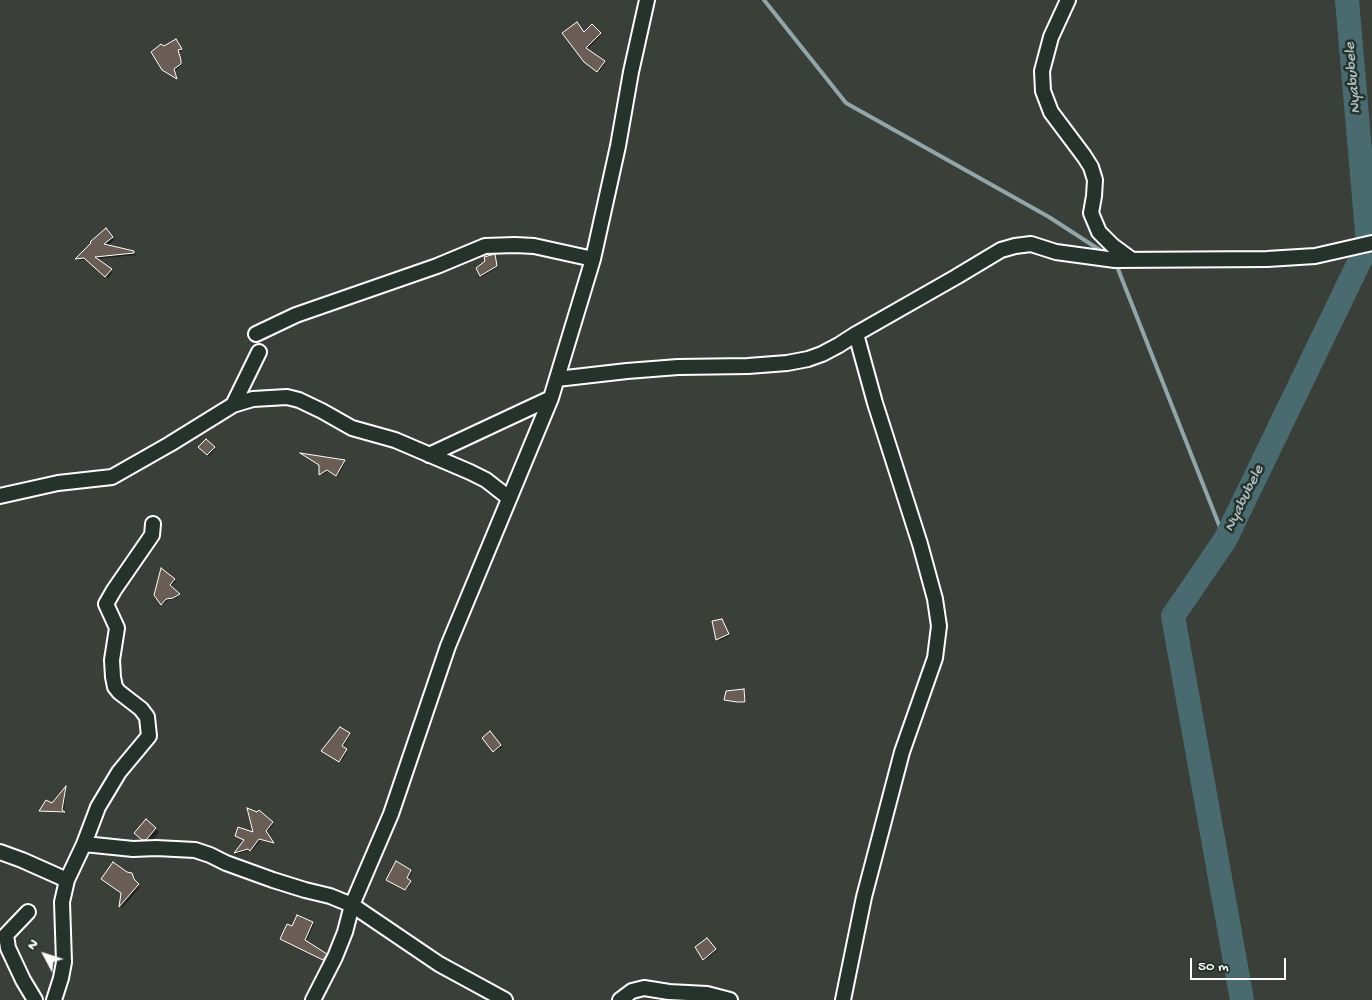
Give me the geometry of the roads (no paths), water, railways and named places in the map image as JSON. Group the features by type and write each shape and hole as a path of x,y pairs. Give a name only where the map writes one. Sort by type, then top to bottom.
{"street":[{"path":"313,1000 335,957 345,932 352,905 391,814 448,646 551,398 593,259 647,0"},
{"path":"1068,0 1052,37 1044,62 1042,71 1043,91 1051,112 1091,167 1095,180 1091,213 1099,232 1113,246 1132,260"},
{"path":"556,379 627,371 678,367 730,367 787,363 808,359 839,345 1001,250 1015,246 1031,244 1056,252 1108,259 1267,259 1315,256 1372,243"},
{"path":"256,334 296,315 436,266 485,246 534,246 593,259"},
{"path":"843,1000 859,920 874,859 902,752 935,658 939,626 935,599 920,544 875,403 856,334"},
{"path":"233,405 260,352"},
{"path":"0,496 58,483 112,477 233,405 253,399 287,397 299,400 352,428 395,440 470,472 486,480 509,498"},
{"path":"429,455 551,398"},
{"path":"54,1000 64,962 62,902 67,880 84,844 98,807 118,772 149,736 147,717 115,687 112,660 117,628 106,604 152,535 152,524"},
{"path":"84,844 133,849 195,850 241,869 305,890 330,896 352,905 439,964 505,1000"},
{"path":"0,852 67,880"},
{"path":"28,912 6,935 8,948 35,1000"},
{"path":"620,1000 632,991 644,988 669,992 707,994 730,1000"}],"waterway":[{"path":"764,0 846,103 1049,217 1106,254"},
{"name":"Nyabubele","path":"1242,1000 1173,616 1225,540 1368,244 1347,0"},
{"path":"1116,264 1225,540"}]}
